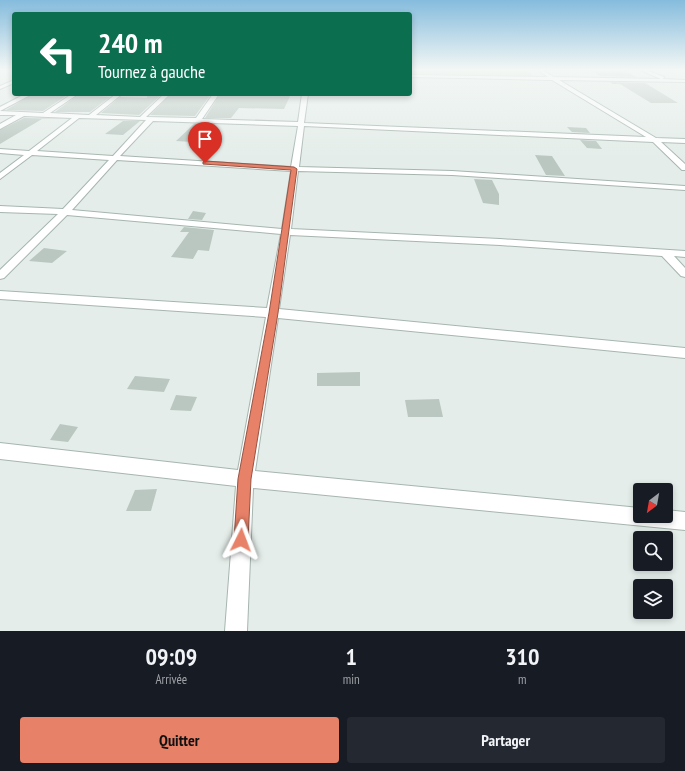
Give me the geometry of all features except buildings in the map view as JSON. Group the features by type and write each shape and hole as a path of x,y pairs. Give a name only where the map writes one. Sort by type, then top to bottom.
{"street":[{"path":"0,109 18,99"},
{"path":"44,115 67,99"},
{"path":"90,117 113,99"},
{"path":"142,118 161,99"},
{"path":"198,120 212,99"},
{"path":"236,631 245,479 274,313 304,99"},
{"path":"587,99 655,140 685,168"},
{"path":"0,112 685,141"},
{"path":"0,127 23,114"},
{"path":"0,177 33,153 78,116"},
{"path":"0,276 65,212 152,118"},
{"path":"0,151 294,169 452,173 685,188"},
{"path":"0,208 65,212 286,232 500,242 685,254"},
{"path":"665,253 685,274"},
{"path":"0,294 274,313 685,353"},
{"path":"0,451 245,479 685,521"}],"route":[{"path":"205,163 294,169 274,313 245,479 241,540"}]}
